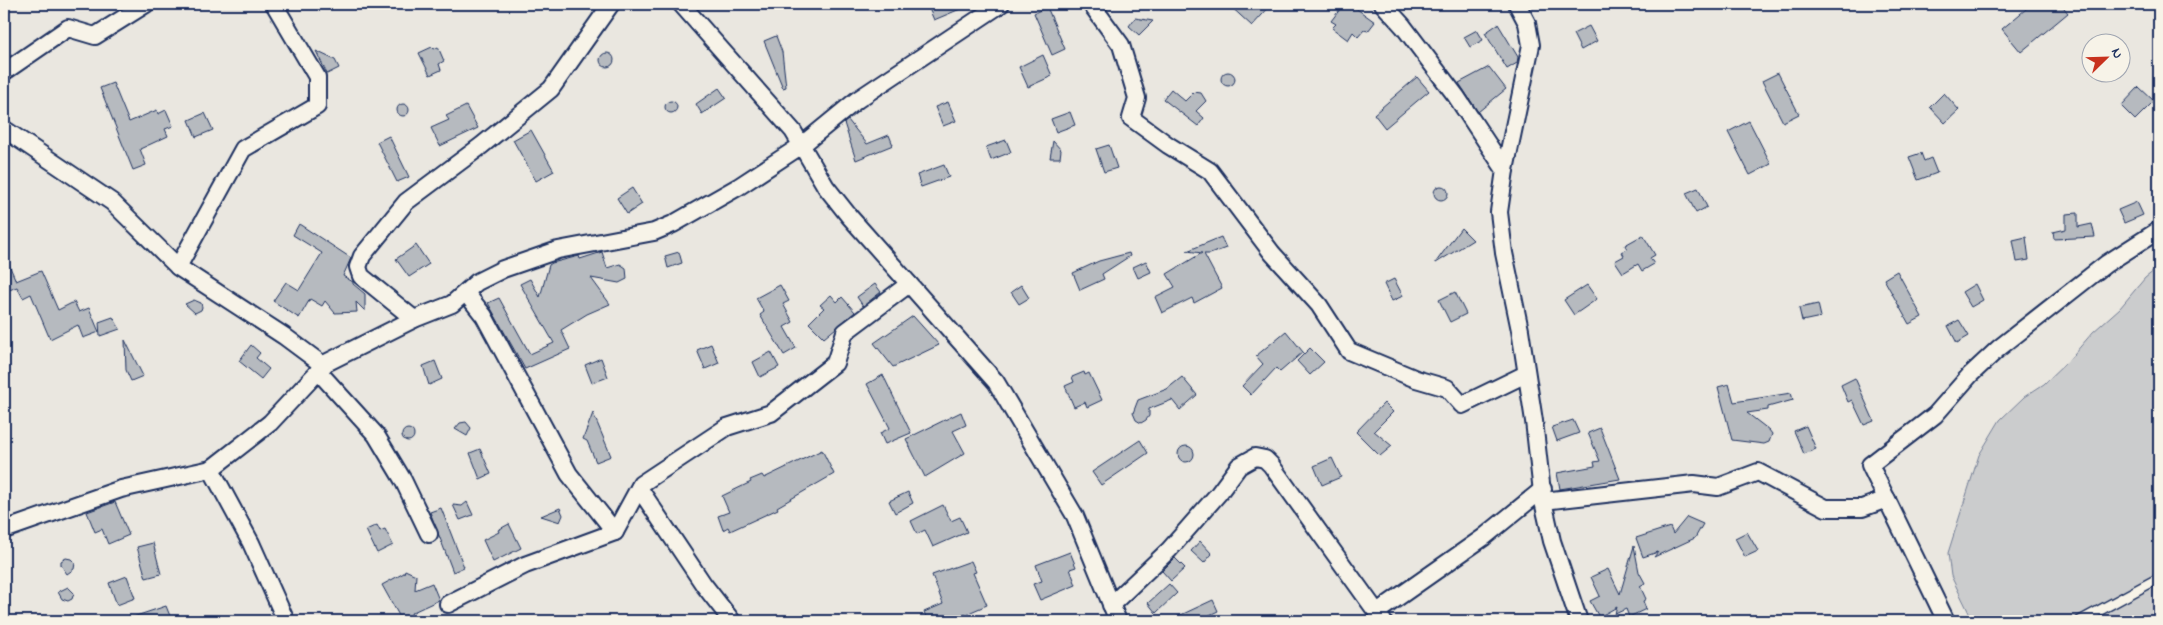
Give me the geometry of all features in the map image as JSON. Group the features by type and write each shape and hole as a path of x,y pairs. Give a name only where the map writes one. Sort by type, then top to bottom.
{"street":[{"path":"4,72 68,28 95,36 146,4"},
{"path":"178,267 242,149 317,106 317,77 274,4"},
{"path":"414,319 361,276 358,266 362,256 406,202 481,146 551,89 611,4"},
{"path":"681,4 793,131 826,187 996,382 1075,516 1118,621"},
{"path":"4,530 121,488 211,469 270,423 320,368 414,319 452,304 487,277 539,255 654,232 673,224 738,187 802,145 857,100 1001,4"},
{"path":"1091,4 1120,45 1137,98 1131,118 1168,145 1210,171 1272,253 1319,304 1349,351 1416,379 1447,388 1462,405 1526,374"},
{"path":"1383,4 1403,26 1456,96 1505,170"},
{"path":"1517,4 1527,23 1531,45 1505,170 1499,212 1552,542 1579,621"},
{"path":"4,129 112,202 178,267 284,336 320,368 376,435 403,480 429,534"},
{"path":"1946,621 1870,465 1935,415 1970,375 1999,348 2106,264 2159,230"},
{"path":"448,604 525,565 615,532 641,484 727,427 771,413 835,363 845,332 909,284"},
{"path":"466,293 484,316 569,474 615,532"},
{"path":"1111,605 1169,550 1220,493 1239,466 1255,457 1265,459 1271,465 1380,617 1484,537 1543,495 1694,484 1718,487 1758,472 1826,508 1862,508 1887,499"},
{"path":"211,469 251,543 286,621"},
{"path":"639,488 704,585 732,621"}],"lane":[{"path":"2080,621 2159,578"}],"shaded area":[{"path":"2159,267 2159,621 1973,621 1951,576 1948,553 1979,455 2000,420 2024,397 2044,384 2068,361 2093,332 2120,308 2145,278"}],"building":[{"path":"927,4 972,4 934,20"},
{"path":"1228,4 1272,4 1252,26"},
{"path":"1344,4 1350,4 1375,22 1368,31 1364,30 1358,37 1353,32 1348,40 1332,28 1336,24 1331,21"},
{"path":"2032,4 2061,4 2068,13 2021,52 2002,29"},
{"path":"1047,7 1065,49 1052,55 1034,13"},
{"path":"1135,18 1153,21 1139,35 1129,26"},
{"path":"1498,24 1518,57 1517,63 1507,69 1485,33"},
{"path":"1589,26 1597,41 1581,50 1573,34"},
{"path":"1477,30 1483,40 1470,47 1464,37"},
{"path":"776,36 782,52 786,87 783,88 764,41"},
{"path":"432,47 434,49 438,47 444,61 439,64 441,70 430,75 419,53"},
{"path":"316,51 335,60 339,68 327,74"},
{"path":"604,53 610,53 614,60 610,67 604,67 600,63 600,57"},
{"path":"1043,55 1052,76 1028,87 1019,67"},
{"path":"1489,67 1506,89 1478,112 1459,83"},
{"path":"1225,72 1231,72 1235,79 1231,86 1225,86 1221,82 1221,76"},
{"path":"1778,73 1799,114 1783,122 1762,81"},
{"path":"1417,77 1429,91 1385,128 1374,114"},
{"path":"113,83 129,122 157,110 158,114 166,110 173,126 165,129 168,136 140,149 146,165 133,170 100,88"},
{"path":"2139,87 2154,101 2135,120 2121,106"},
{"path":"719,88 726,98 702,114 696,104"},
{"path":"1171,89 1185,101 1194,92 1201,93 1206,101 1196,111 1204,118 1198,126 1163,99"},
{"path":"1944,93 1959,110 1945,123 1930,107"},
{"path":"673,101 676,102 676,112 669,113 666,112 665,105 666,102"},
{"path":"948,102 956,121 943,126 935,107"},
{"path":"405,104 408,105 408,115 401,116 398,115 397,108 398,105"},
{"path":"466,106 478,128 440,146 431,128 449,120 446,116"},
{"path":"1070,112 1075,125 1056,132 1051,119"},
{"path":"205,113 213,130 196,137 189,120"},
{"path":"848,120 867,144 889,135 893,145 856,160 844,123"},
{"path":"1749,121 1771,164 1750,175 1728,132"},
{"path":"531,130 554,171 536,181 513,140"},
{"path":"389,136 409,177 397,182 377,142"},
{"path":"1006,140 1011,152 991,160 986,147"},
{"path":"1053,141 1061,150 1060,158 1050,158"},
{"path":"1109,145 1117,168 1104,172 1096,149"},
{"path":"1921,153 1924,161 1931,158 1937,173 1918,180 1909,157"},
{"path":"944,165 949,177 921,187 917,175"},
{"path":"1438,186 1444,186 1448,193 1444,200 1438,200 1434,196 1434,190"},
{"path":"632,188 642,204 627,214 617,198"},
{"path":"1698,188 1707,207 1696,213 1686,193"},
{"path":"2137,202 2143,215 2124,223 2118,210"},
{"path":"2078,213 2078,227 2092,224 2095,237 2054,239 2053,232 2066,229 2066,214"},
{"path":"299,224 351,258 343,276 353,282 365,294 365,311 356,302 357,312 335,313 325,301 322,306 310,299 299,318 273,301 286,282 299,290 322,253 293,235"},
{"path":"1461,228 1473,240 1436,263 1436,262"},
{"path":"1643,235 1655,255 1650,258 1654,264 1642,271 1638,264 1623,273 1615,261 1624,256 1622,252 1627,249 1625,245"},
{"path":"1221,237 1226,248 1210,254 1204,254 1222,288 1194,303 1192,298 1162,313 1155,297 1175,287 1167,274 1202,253 1187,251"},
{"path":"2026,237 2029,260 2017,262 2013,240"},
{"path":"416,245 429,264 409,277 396,259"},
{"path":"602,252 607,268 620,264 626,268 627,279 619,283 591,278 610,304 587,314 561,330 570,349 525,369 488,303 499,298 530,354 554,343 520,284 530,279 540,297 549,265 579,256 580,259"},
{"path":"679,252 682,263 668,268 665,256"},
{"path":"4,253 16,281 41,271 58,310 74,302 79,312 89,308 99,332 83,338 78,325 50,339 31,294 23,298 17,287 4,292"},
{"path":"1129,253 1130,256 1102,274 1104,279 1080,290 1073,273 1099,261"},
{"path":"1146,261 1151,272 1138,278 1133,267"},
{"path":"1897,271 1922,317 1909,324 1884,279"},
{"path":"1394,279 1403,296 1392,301 1384,284"},
{"path":"875,284 881,292 863,306 857,297"},
{"path":"1975,284 1983,300 1971,307 1962,292"},
{"path":"780,285 789,301 783,304 793,322 784,327 796,348 784,355 760,315 764,312 756,298"},
{"path":"1021,285 1029,298 1019,304 1011,292"},
{"path":"1587,285 1597,299 1574,315 1564,300"},
{"path":"1455,292 1466,314 1450,322 1439,300"},
{"path":"831,295 837,302 842,297 855,312 824,338 809,323 824,308 820,305"},
{"path":"194,300 201,303 202,307 201,310 195,313 185,304"},
{"path":"1818,304 1821,317 1802,321 1799,308"},
{"path":"913,316 939,345 893,367 874,343"},
{"path":"113,317 120,329 100,336 99,322"},
{"path":"1959,320 1969,336 1957,343 1948,326"},
{"path":"1286,331 1303,352 1280,372 1276,368 1251,395 1242,386 1263,364 1256,356"},
{"path":"125,340 143,376 131,381 126,370"},
{"path":"711,344 719,363 705,369 697,350"},
{"path":"251,345 260,353 256,358 269,369 261,379 239,361"},
{"path":"1310,348 1324,362 1310,375 1297,361"},
{"path":"771,352 779,367 760,377 753,362"},
{"path":"601,358 608,377 592,383 585,365"},
{"path":"435,361 442,379 429,385 423,366"},
{"path":"1084,372 1085,375 1089,373 1102,400 1087,407 1085,402 1074,407 1065,386 1074,382 1072,377"},
{"path":"883,375 911,433 885,444 880,433 890,428 867,384"},
{"path":"1182,377 1197,395 1180,410 1172,400 1149,409 1149,416 1141,423 1136,420 1133,413 1138,400 1167,389"},
{"path":"1855,378 1874,421 1864,425 1852,400 1848,402 1841,385"},
{"path":"1729,384 1734,402 1791,393 1793,400 1768,407 1768,410 1747,413 1769,430 1772,434 1769,442 1764,444 1732,440 1718,387"},
{"path":"1384,403 1393,412 1374,431 1392,446 1380,456 1356,432"},
{"path":"961,412 966,425 953,431 965,453 925,477 906,439"},
{"path":"593,413 611,456 596,462 587,441 583,439"},
{"path":"1573,420 1579,433 1557,441 1552,427"},
{"path":"466,422 471,428 467,436 455,429 460,423"},
{"path":"1806,426 1816,449 1804,454 1794,431"},
{"path":"1600,428 1620,479 1560,489 1557,473 1595,466 1594,462 1600,461 1588,433"},
{"path":"410,429 413,430 413,440 406,441 403,440 402,433 403,430"},
{"path":"1140,440 1148,453 1101,485 1092,472"},
{"path":"1186,446 1192,448 1194,454 1192,460 1186,462 1180,460 1178,454 1180,448"},
{"path":"480,449 491,474 480,479 470,453"},
{"path":"822,450 834,474 777,507 778,509 730,531 728,527 723,530 718,516 729,512 722,496 751,482 750,480 762,475 764,478"},
{"path":"1332,458 1341,477 1322,485 1314,466"},
{"path":"908,492 913,503 895,513 889,501"},
{"path":"115,502 129,535 108,544 102,529 95,532 87,512"},
{"path":"467,502 473,515 460,520 453,505 462,506"},
{"path":"943,505 951,521 960,517 967,532 933,547 925,530 917,534 911,521"},
{"path":"441,508 464,567 453,572 430,512"},
{"path":"560,508 563,515 560,522 541,516"},
{"path":"1687,517 1703,524 1695,538 1654,557 1658,552 1643,557 1636,538 1670,527 1673,534"},
{"path":"509,524 521,548 493,562 483,540 499,532 498,530"},
{"path":"377,525 380,531 385,529 393,545 377,553 366,530"},
{"path":"1747,532 1758,551 1745,557 1735,538"},
{"path":"1200,541 1212,554 1204,563 1191,551"},
{"path":"153,543 161,574 146,578 137,547"},
{"path":"1634,546 1639,572 1645,583 1640,586 1646,599 1643,601 1646,609 1629,617 1626,609 1615,614 1617,607 1599,617 1590,601 1600,596 1591,577 1608,569 1620,594"},
{"path":"1070,552 1076,567 1070,569 1076,585 1040,600 1033,584 1042,581 1036,565"},
{"path":"66,558 71,559 75,563 74,569 67,574 61,565 61,561"},
{"path":"1175,558 1185,568 1171,581 1162,571"},
{"path":"971,561 976,572 973,573 987,605 950,621 928,621 924,612 943,604 932,575"},
{"path":"405,570 416,575 415,590 432,583 439,600 411,613 414,621 402,621 382,585 404,573"},
{"path":"127,576 135,598 117,605 109,583"},
{"path":"1169,584 1177,593 1156,613 1148,603"},
{"path":"68,587 74,593 72,599 68,601 62,599 58,592"},
{"path":"1213,600 1218,611 1197,621 1168,621"},
{"path":"166,606 172,621 127,621 127,619"}]}
